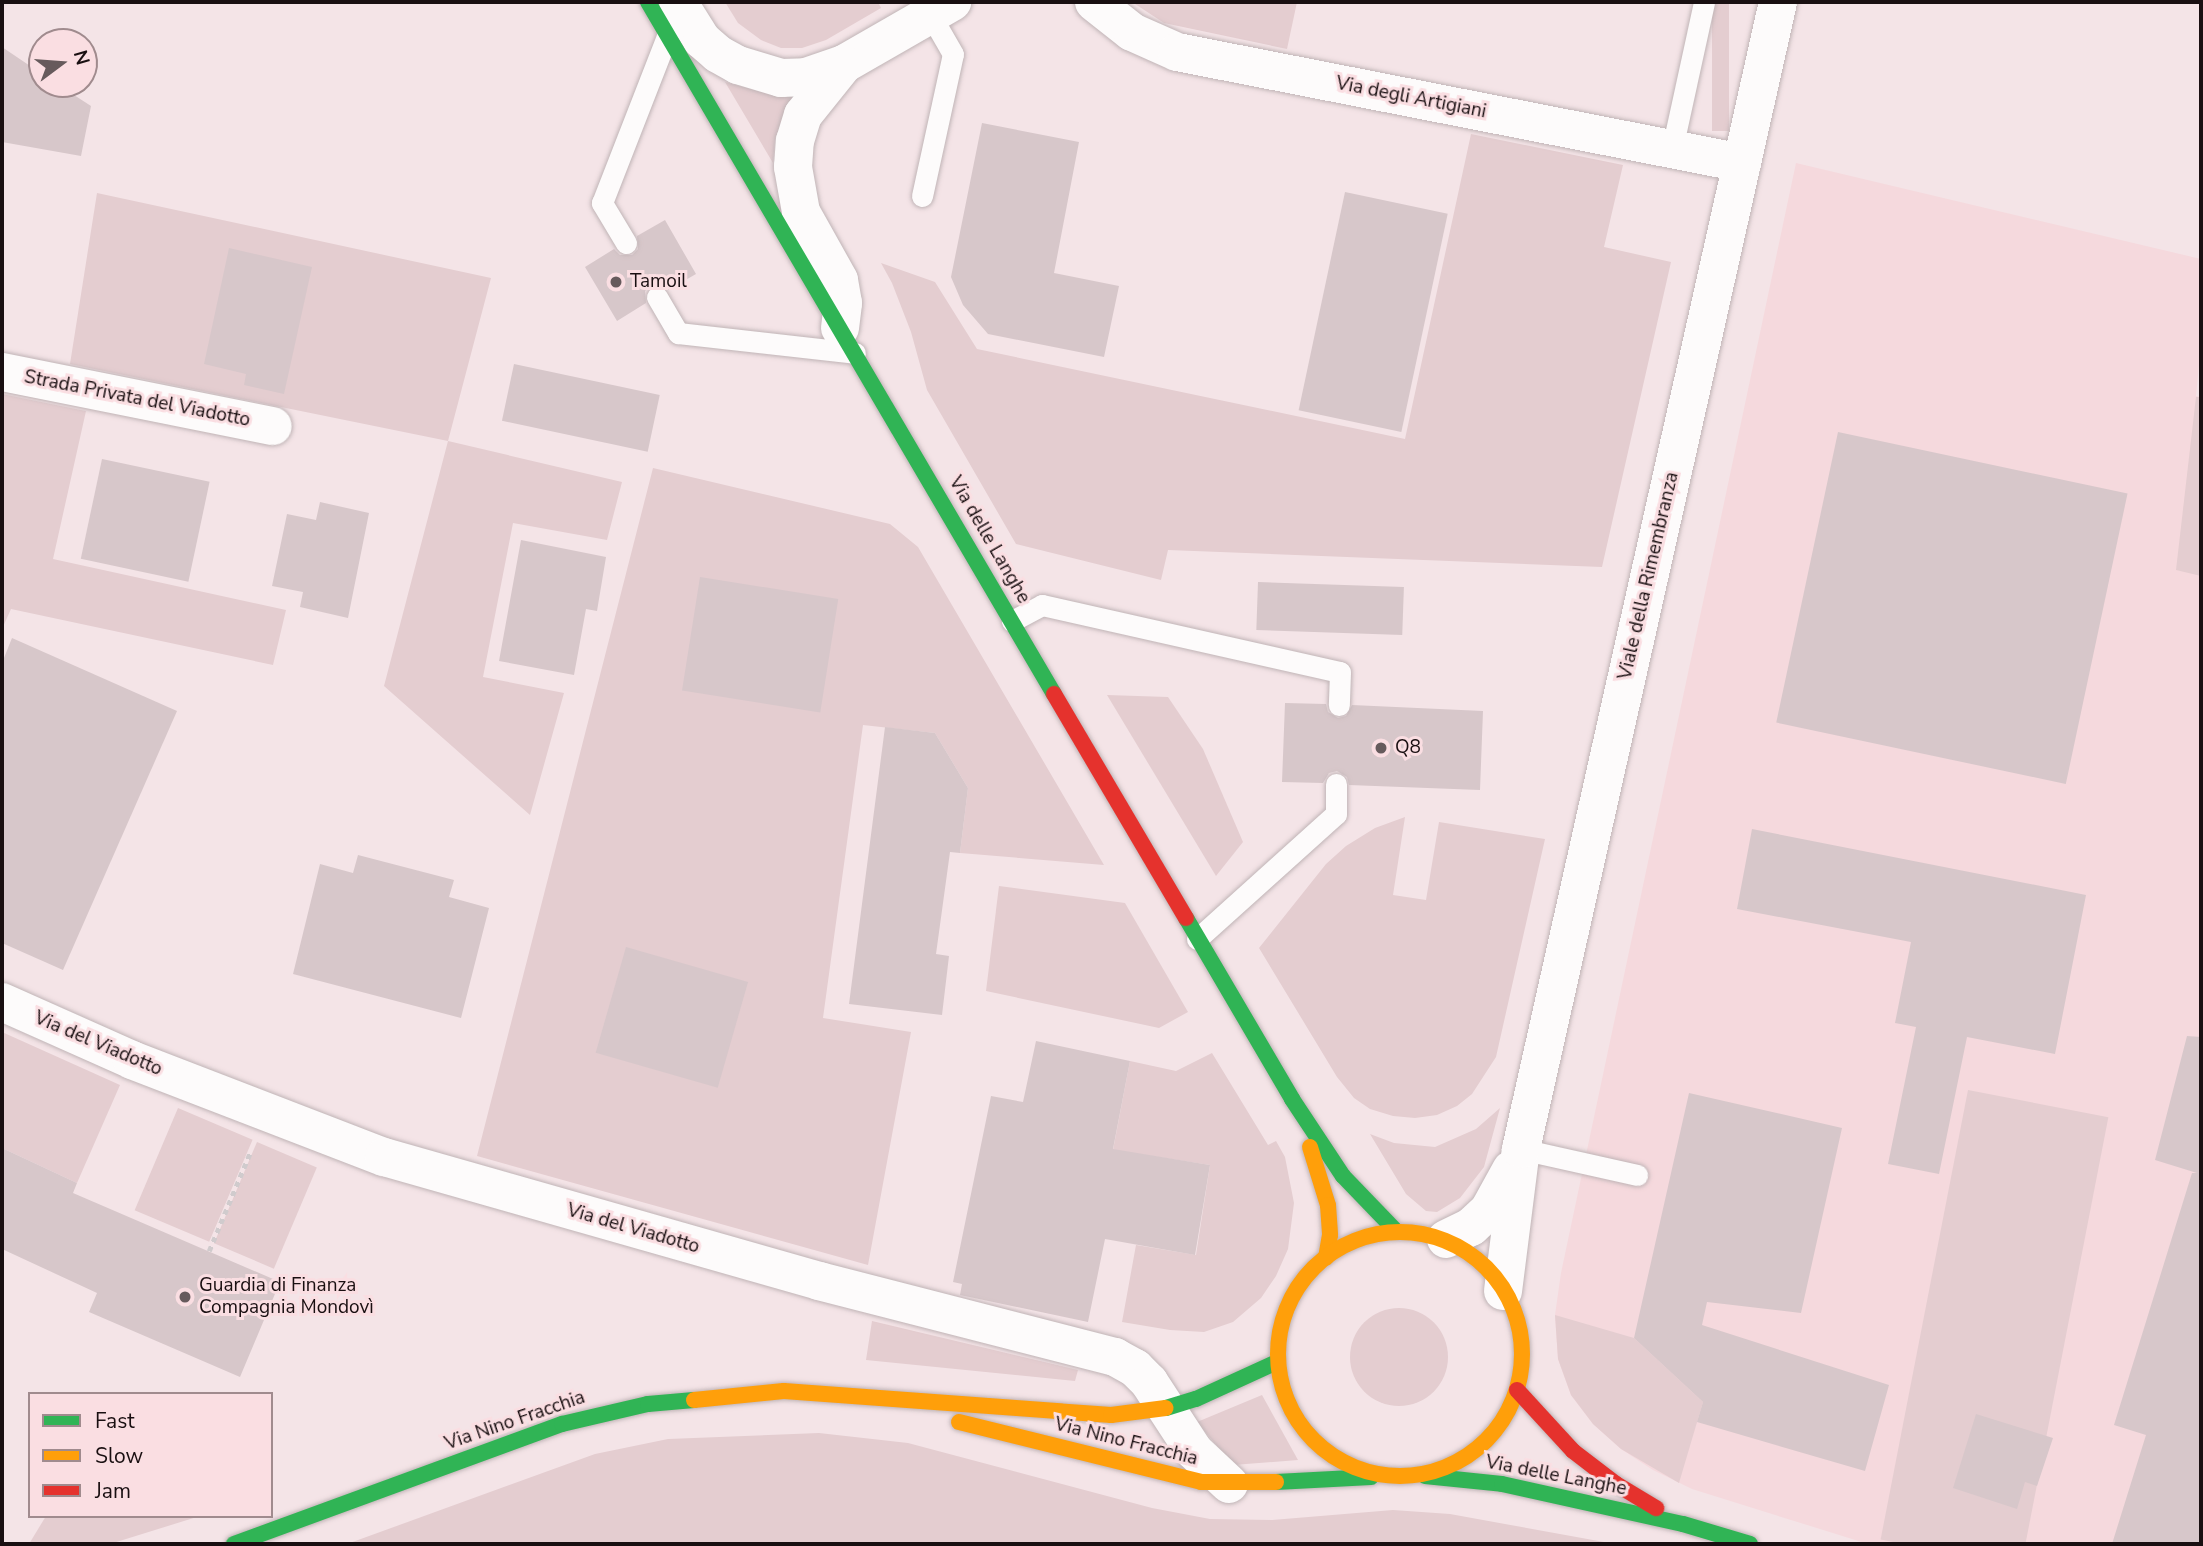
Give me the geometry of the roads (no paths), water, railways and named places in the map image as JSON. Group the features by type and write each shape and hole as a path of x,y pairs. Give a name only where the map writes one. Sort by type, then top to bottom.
{"main road":[{"name":"Via delle Langhe","path":"648,2 673,18 848,340 1292,1099 1343,1176 1395,1230"},
{"name":"Via delle Langhe","path":"1292,1099 1319,1170 1328,1205 1330,1235 1326,1258"},
{"name":"Via delle Langhe","path":"1419,1476 1452,1465 1480,1447 1503,1421 1517,1390 1522,1360 1521,1329 1511,1301 1495,1275 1472,1254 1446,1239 1421,1232 1395,1230 1347,1242 1308,1272 1283,1313 1278,1362 1287,1403 1311,1439 1345,1464 1385,1476 1419,1476 1502,1484 1683,1524 1750,1544"},
{"name":"Via Nino Fracchia","path":"234,1544 562,1424 659,1402 784,1391 1111,1415 1166,1408 1208,1395 1278,1362"},
{"name":"Via delle Langhe","path":"1517,1390 1573,1451 1616,1484 1683,1524"},
{"name":"Via Nino Fracchia","path":"862,1398 1178,1478 1229,1484 1385,1476"}],"street":[{"name":"Via degli Artigiani","path":"1094,2 1132,32 1177,52 1742,163"},
{"name":"Viale della Rimembranza","path":"1521,1149 1778,2"},
{"path":"673,18 718,54 760,74 781,78 806,77 844,64 935,6"},
{"path":"844,64 803,115 795,141 793,167 801,212 839,280 848,340"},
{"name":"Strada Privata del Viadotto","path":"2,372 273,426"},
{"name":"Via del Viadotto","path":"2,1002 132,1060 384,1157 819,1281 1091,1348 1135,1368 1149,1382 1194,1451 1229,1484"},
{"path":"1446,1239 1471,1227 1489,1210 1501,1192 1521,1149"},
{"path":"1503,1291 1521,1149"}],"lane":[{"path":"1672,149 1704,2"},
{"path":"922,196 953,54 935,6"},
{"path":"626,243 602,203 673,18"},
{"path":"657,297 678,333 848,340"},
{"path":"1012,621 1042,605 1340,672 1339,705"},
{"path":"1197,939 1336,814 1336,784"},
{"path":"1521,1149 1637,1175"}],"place":[{"name":"Tamoil","path":"616,282"},
{"name":"Q8","path":"1381,748"},
{"name":"Guardia di Finanza Compagnia Mondovì","path":"185,1297"}]}
